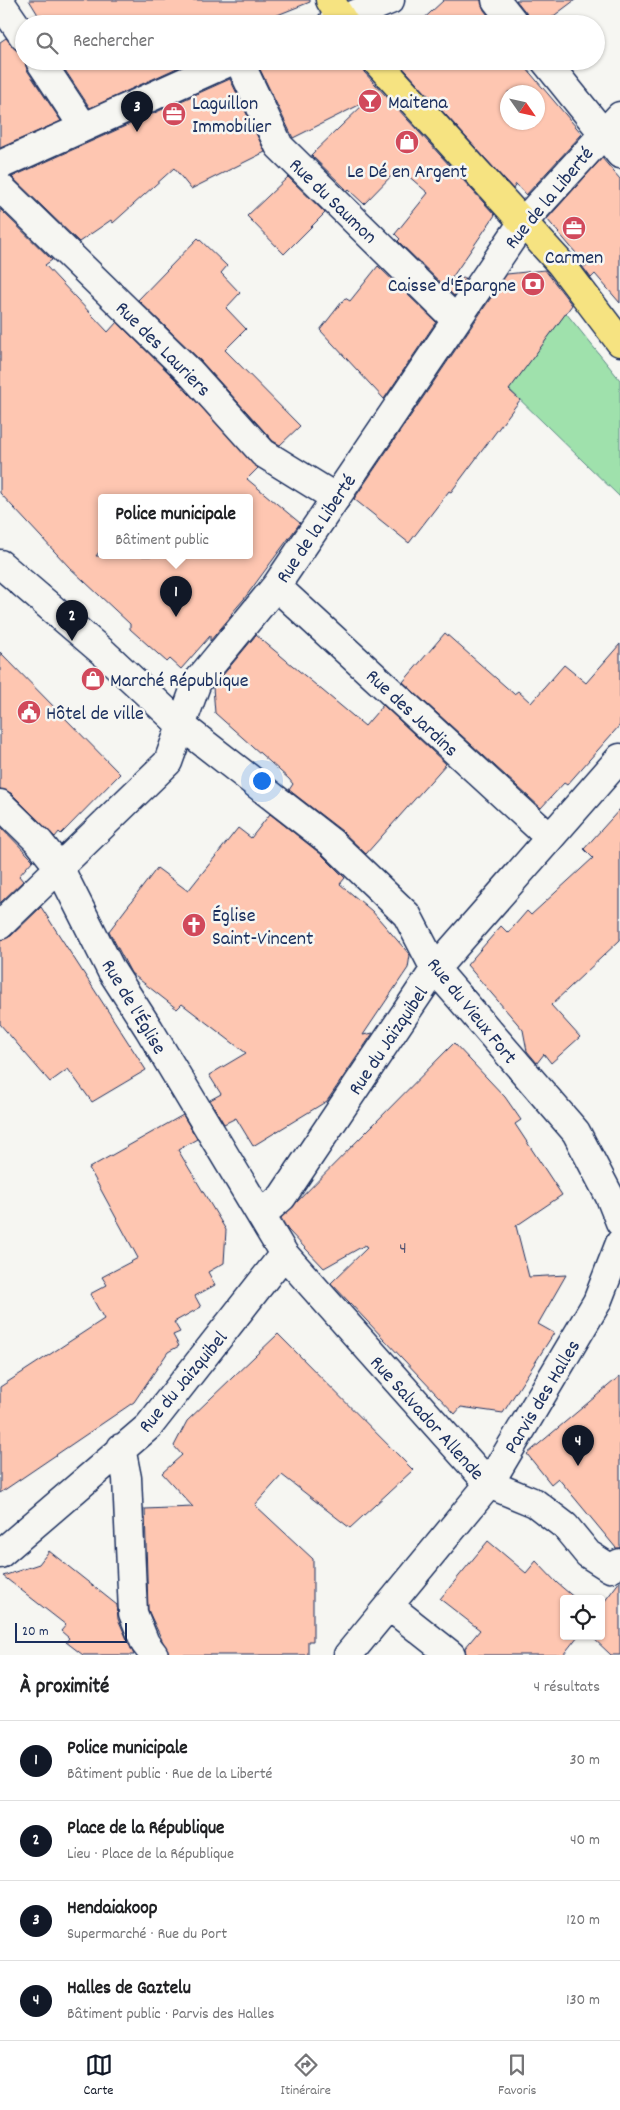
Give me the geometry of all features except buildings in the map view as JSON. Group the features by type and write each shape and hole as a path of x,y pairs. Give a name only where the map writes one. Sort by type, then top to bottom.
{"main road":[{"path":"384,70 560,263 620,342"}],"street":[{"path":"343,15 390,0"},
{"path":"496,0 508,15"},
{"path":"0,2 15,24"},
{"path":"46,70 83,126"},
{"path":"0,165 211,70"},
{"name":"Rue du Saumon","path":"243,70 279,146 456,320"},
{"path":"554,70 611,125 620,154"},
{"name":"Rue de la Liberté","path":"0,924 168,762 197,682 276,586 523,222 611,125"},
{"name":"Rue des Lauriers","path":"0,187 189,371 263,453 336,498"},
{"name":"Rue du Vieux Fort","path":"0,564 104,654 182,726 346,856 407,915 435,969 576,1132 610,1197 620,1222"},
{"name":"Rue des Jardins","path":"276,586 549,837"},
{"name":"Rue du Jaïzquibel","path":"262,1215 282,1197 435,969 620,758"},
{"name":"Rue de l'Église","path":"0,804 39,842 59,867 111,970 262,1215 284,1254"},
{"name":"Parvis des Halles","path":"488,1484 597,1302 620,1243"},
{"name":"Rue du Jaizquibel","path":"0,1554 149,1426 284,1254"},
{"name":"Rue Salvador Allende","path":"284,1254 488,1484 348,1655"},
{"path":"122,1448 127,1478 133,1613 145,1643 154,1655"},
{"path":"488,1484 535,1503 565,1526 588,1554 610,1568 620,1563"},
{"path":"389,1606 451,1655"}],"green space":[{"path":"566,313 620,380 620,497 509,389"}],"place":[{"name":"Maitena","path":"370,101"},
{"name":"Laguillon Immobilier","path":"174,114"},
{"name":"Hendaiakoop","path":"137,132"},
{"name":"Le Dé en Argent","path":"407,142"},
{"name":"Carmen","path":"574,228"},
{"name":"Caisse d'Épargne","path":"533,284"},
{"name":"Police municipale","path":"176,617"},
{"name":"Place de la République","path":"72,641"},
{"name":"Marché République","path":"93,679"},
{"name":"Hôtel de ville","path":"29,712"},
{"name":"Église Saint-Vincent","path":"194,925"},
{"name":"Halles de Gaztelu","path":"578,1466"}]}
